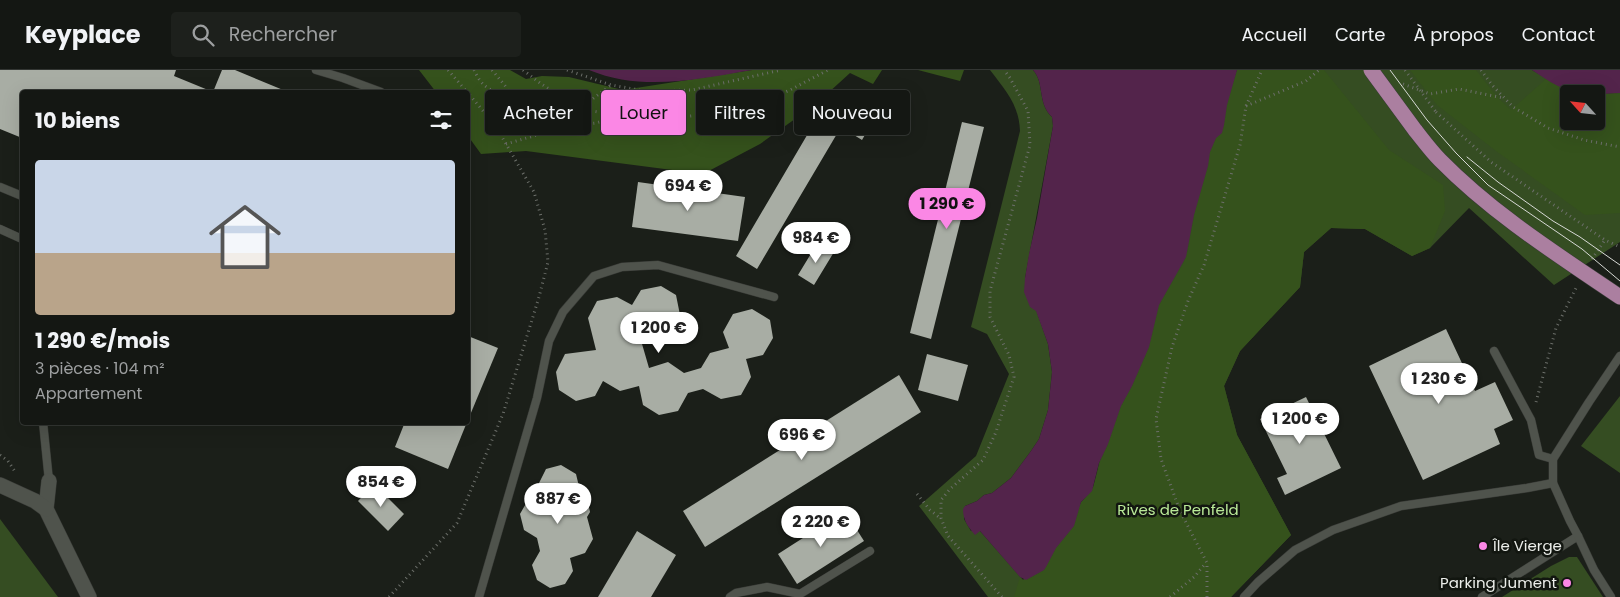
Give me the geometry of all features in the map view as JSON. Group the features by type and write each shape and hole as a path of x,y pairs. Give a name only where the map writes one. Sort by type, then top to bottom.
{"main road":[{"path":"1371,70 1439,159 1463,181 1528,235 1620,298"}],"street":[{"path":"46,509 49,481"},
{"path":"0,485 35,501 46,509 89,597"}],"lane":[{"path":"316,70 376,90"},
{"path":"0,187 20,195"},
{"path":"0,229 20,237"},
{"path":"479,597 536,398 549,341 563,312 594,276 622,267 658,265 774,297"},
{"path":"1494,352 1531,420 1539,455 1553,459"},
{"path":"1611,597 1594,570 1554,483 1553,459 1620,356"},
{"path":"43,425 49,481"},
{"path":"1244,597 1258,582 1296,550 1333,530 1401,506 1554,483"},
{"path":"1482,597 1578,536"},
{"path":"730,597 736,593 767,587 800,594 870,551"}],"path":[{"path":"448,70 465,90"},
{"path":"474,70 482,83 493,90"},
{"path":"492,70 508,90"},
{"path":"523,70 549,90"},
{"path":"567,70 611,85 645,91 692,90 780,70"},
{"path":"686,116 722,113 760,103 828,70"},
{"path":"1002,597 948,536 941,518 941,500 950,489 983,460 996,432 1014,377 1009,355 990,317 990,291 1030,145 1028,111 1004,70"},
{"path":"1207,597 1207,563 1180,511 1161,459 1156,419 1172,347 1188,301 1204,265 1240,145 1246,106 1262,70"},
{"path":"1246,106 1306,81 1319,70"},
{"path":"1405,70 1436,112 1490,162 1606,240 1620,247"},
{"path":"1482,70 1492,85 1513,107 1548,128 1584,140 1620,147"},
{"path":"1394,80 1430,94 1459,89 1504,98"},
{"path":"591,100 611,85"},
{"path":"389,597 457,523 503,414 548,262 546,230 534,192 495,125 470,96"},
{"path":"506,144 568,126 601,121"},
{"path":"1531,420 1556,328 1583,272 1606,240"},
{"path":"916,494 930,510 941,518"},
{"path":"1170,597 1194,577 1207,563"}],"green space":[{"path":"419,70 510,70 526,79 542,76 569,77 623,90 752,70 882,70 873,84 850,73 831,90 794,90 794,120 784,127 784,90 696,90 696,135 773,135 760,144 703,174 526,151 481,154 470,139 470,90 434,90"},
{"path":"918,70 964,70 960,81"},
{"name":"Rives de Penfeld","path":"990,70 1033,70 1039,81 1044,106 1052,117 1053,126 1025,278 1048,344 1052,372 1048,410 1039,439 1011,478 992,493 984,495 977,501 965,506 964,519 971,531 980,531 1023,580 1094,486 1099,463 1237,70 1532,70 1560,86 1560,130 1605,130 1605,94 1620,93 1620,242 1554,285 1469,208 1430,248 1412,256 1365,229 1331,228 1304,252 1300,287 1240,351 1224,386 1237,435 1291,535 1231,597 988,597 919,506 976,456 1009,374 987,334 971,327 1020,131 1017,113 1006,91"},
{"path":"1237,70 1324,70 1389,150 1443,185 1445,211 1430,248 1412,256 1365,229 1331,228 1304,252 1300,287 1240,351 1224,386 1237,435 1291,535 1231,597 1014,597 1020,577 1023,580 1028,579 1044,570 1056,548 1074,526 1081,502 1092,491 1100,462 1121,406 1149,347 1159,305 1183,264 1188,250 1194,215 1208,166 1210,152 1224,125 1227,105"},
{"path":"1410,70 1476,70 1498,98 1511,110 1546,79 1560,86 1560,130 1605,130 1605,94 1620,93 1620,213 1585,215 1496,151 1437,105"},
{"path":"1620,396 1620,473 1581,446"},
{"path":"0,519 58,597 0,597"},
{"path":"1569,557 1577,557 1603,597 1502,597 1551,566"}],"shaded area":[{"path":"589,70 752,70 691,80 650,82 629,81"},
{"name":"Rives de Penfeld","path":"1033,70 1237,70 1227,105 1222,133 1216,138 1210,152 1208,166 1194,215 1186,257 1159,305 1149,347 1121,406 1108,444 1099,463 1092,491 1081,502 1074,526 1056,548 1044,570 1026,580 1020,577 980,531 975,535 966,523 963,509 984,495 992,493 1011,478 1039,439 1048,410 1052,372 1048,344 1036,311 1030,307 1024,292 1029,254 1053,126 1052,117 1044,106 1037,75"},
{"path":"1532,70 1620,70 1620,93 1605,94 1605,85 1560,86"}],"building":[{"path":"0,70 176,70 174,76 208,90 20,90 20,137 0,129"},
{"path":"222,70 235,70 283,90 214,90"},
{"path":"962,122 984,127 931,339 910,333"},
{"path":"807,135 836,135 757,269 736,256"},
{"path":"854,135 865,135 862,140"},
{"path":"638,182 745,197 738,241 632,227"},
{"path":"819,243 834,252 814,285 798,275"},
{"path":"661,286 676,295 680,315 671,330 640,337 649,368 668,362 684,373 701,368 710,353 729,348 723,332 733,314 752,309 770,320 773,338 763,355 746,359 751,377 741,395 721,399 703,389 688,393 678,411 659,415 643,405 639,386 620,391 603,381 595,396 576,401 559,390 556,372 565,354 596,350 588,318 597,301 617,297 632,305 641,290"},
{"path":"1446,329 1475,391 1495,382 1513,420 1494,429 1500,444 1423,480 1369,366"},
{"path":"470,337 498,348 470,415"},
{"path":"927,354 968,365 958,401 918,390"},
{"path":"899,375 921,412 705,547 683,511"},
{"path":"1306,397 1341,468 1285,495 1277,478 1287,474 1260,419"},
{"path":"404,425 466,425 448,469 395,447"},
{"path":"561,465 576,474 581,495 587,498 590,512 587,517 593,539 585,553 570,558 573,571 565,584 550,588 537,580 532,565 540,551 537,538 524,530 520,514 528,500 544,498 539,483 546,469"},
{"path":"374,484 404,514 388,531 358,501"},
{"path":"845,511 864,541 797,584 778,554"},
{"path":"637,531 676,555 651,597 598,597"}],"tram line":[{"path":"1390,70 1427,120 1488,185 1582,249 1620,281"},
{"path":"1467,157 1498,182 1553,221 1620,265"}],"place":[{"name":"Île Vierge","path":"1483,546"},
{"name":"Parking Jument","path":"1567,583"}]}
